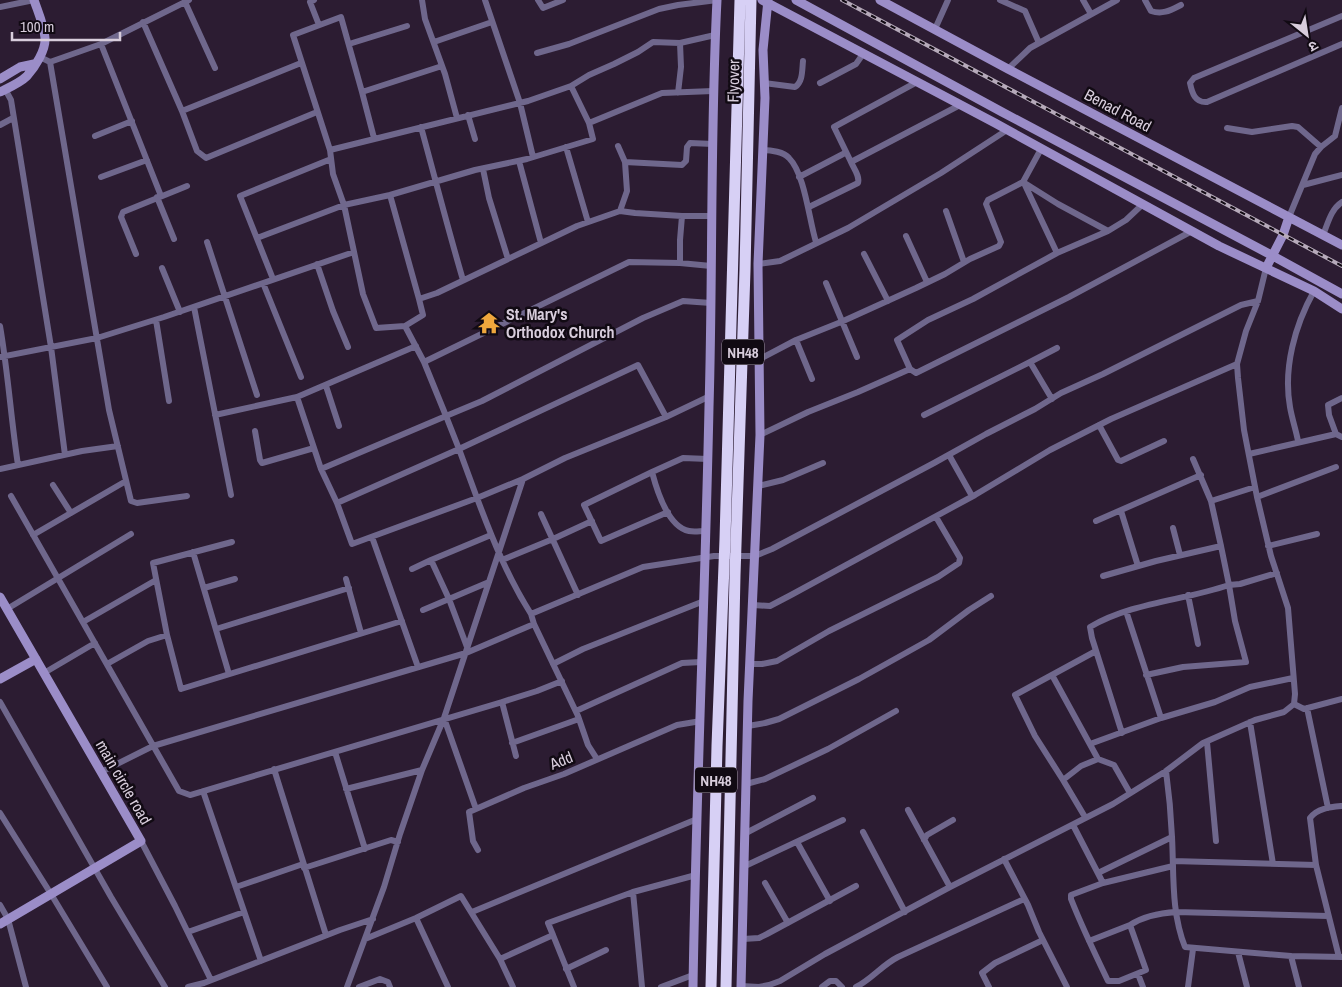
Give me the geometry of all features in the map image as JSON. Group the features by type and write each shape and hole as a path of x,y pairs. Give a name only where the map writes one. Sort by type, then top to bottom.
{"highway":[{"name":"Flyover","path":"711,987 740,0"},
{"name":"Flyover","path":"726,987 751,0"}],"main road":[{"path":"3,91 26,77 44,47 45,38 34,0"},
{"path":"693,987 710,396 713,91 717,0"},
{"path":"796,0 1342,294"},
{"name":"Benad Road","path":"880,0 1342,245"},
{"path":"741,986 750,664 760,435 758,264 764,150 763,50 765,1 1192,231 1314,291 1342,309"},
{"path":"0,78 20,67 37,61"},
{"path":"1266,268 1283,236 1290,217"},
{"name":"main circle road","path":"0,597 141,841 4,922"},
{"path":"0,679 36,659"}],"street":[{"path":"0,8 34,0"},
{"path":"422,0 425,19 442,66 457,118"},
{"path":"485,0 520,103 533,157"},
{"path":"538,0 543,8 562,0"},
{"path":"537,53 569,44 659,9 717,0"},
{"path":"935,29 948,0"},
{"path":"1000,0 1025,11 1039,42"},
{"path":"1083,0 1091,14"},
{"path":"1146,0 1151,11 1156,13 1167,12 1181,5"},
{"path":"37,61 50,62 101,44 187,1 215,68"},
{"path":"311,1 319,25"},
{"path":"1008,69 1039,42 1113,1"},
{"path":"1342,16 1194,78 1190,83 1192,93 1196,99 1207,102 1342,44"},
{"path":"374,138 342,17 293,35 330,150 333,174 344,205 363,294 376,328 405,326 423,315 390,195"},
{"path":"144,22 197,151 206,158 317,112"},
{"path":"434,42 492,22"},
{"path":"348,44 406,26"},
{"path":"330,150 520,103 571,86 653,42 680,43 715,35"},
{"path":"678,93 681,67 680,43"},
{"path":"101,44 148,160 174,239"},
{"path":"820,83 856,64 863,54"},
{"path":"764,83 796,88 800,83 803,61"},
{"path":"50,62 109,410 131,501 137,504 187,496"},
{"path":"182,111 302,63"},
{"path":"362,92 442,66"},
{"path":"809,207 858,183 859,180 834,127 917,82"},
{"path":"257,238 344,205 390,195 593,139 589,122 571,86"},
{"path":"3,91 11,100 51,347 65,455"},
{"path":"589,122 662,93 713,91"},
{"path":"851,162 960,105"},
{"path":"1290,217 1314,154 1321,147 1339,136 1342,108"},
{"path":"468,115 475,140"},
{"path":"0,125 13,118"},
{"path":"95,136 132,122"},
{"path":"1227,128 1252,132 1292,126 1298,127 1321,147"},
{"path":"421,127 437,182 446,224 463,280"},
{"path":"758,264 780,261 867,217 972,154 1007,130"},
{"path":"625,162 682,165 686,161 687,147 690,144 713,144"},
{"path":"618,146 625,162 627,191 620,211"},
{"path":"566,147 588,222"},
{"path":"760,359 796,340 888,301 999,246 1001,242 986,204 988,200 1023,182 1041,149"},
{"path":"764,150 788,157 799,177 809,207 816,242"},
{"path":"799,177 846,153"},
{"path":"273,280 240,196 331,159"},
{"path":"101,177 148,160"},
{"path":"519,160 541,243"},
{"path":"483,169 489,198 508,259"},
{"path":"1303,185 1342,175"},
{"path":"1023,182 1058,204 1108,230"},
{"path":"1023,182 1057,254"},
{"path":"136,254 121,217 123,212 187,186"},
{"path":"1323,235 1331,215 1337,205 1342,202"},
{"path":"1143,204 1126,220 1108,230 928,320 896,340 910,369 916,373 1070,297 1192,231"},
{"path":"419,298 437,293 588,222 620,211 682,216 713,216"},
{"path":"946,212 964,262"},
{"path":"680,263 682,216"},
{"path":"906,236 927,282"},
{"path":"207,242 257,395"},
{"path":"2,356 97,338 180,312 354,252"},
{"path":"864,254 888,301"},
{"path":"424,362 630,262 712,266"},
{"path":"317,264 348,348"},
{"path":"162,268 180,312"},
{"path":"741,986 759,987 782,984 832,950 950,887 1073,825 1084,817 1113,804 1166,771 1207,742 1250,722 1284,712 1294,704 1295,694 1288,608 1268,546 1257,497 1244,430 1237,364 1246,331 1258,302 1266,268"},
{"path":"263,283 301,377"},
{"path":"826,283 857,357"},
{"path":"1298,441 1290,407 1289,364 1296,336 1308,301 1314,291"},
{"path":"321,469 482,401 643,318 684,301 712,303"},
{"path":"531,614 643,567 705,558 755,556 781,544 1052,399 1241,305 1258,302"},
{"path":"194,307 231,495"},
{"path":"156,320 169,401"},
{"path":"0,326 2,356 18,465"},
{"path":"405,326 424,362 491,535 520,597 531,614 534,624 576,710 588,745 597,759"},
{"path":"796,340 812,379"},
{"path":"215,415 297,398 416,346"},
{"path":"924,415 1057,348"},
{"path":"1030,362 1052,399"},
{"path":"753,605 770,606 936,517 1050,450 1099,425 1237,364"},
{"path":"337,503 459,449 638,365 666,417"},
{"path":"760,435 808,412 910,369"},
{"path":"326,386 339,426"},
{"path":"297,398 321,469 337,503 352,544 523,479 566,458 666,417 710,396"},
{"path":"1249,454 1298,441 1339,436 1329,415 1328,405 1342,398"},
{"path":"1099,425 1118,460 1121,461 1164,442"},
{"path":"255,431 262,463 314,448"},
{"path":"0,469 82,451 118,446"},
{"path":"948,455 972,496"},
{"path":"668,512 601,541 584,505 682,458 708,459"},
{"path":"1146,675 1183,666 1246,662 1210,501 1194,459"},
{"path":"758,486 783,480 823,463"},
{"path":"1257,497 1336,467"},
{"path":"652,472 658,493 674,524 688,531 706,531"},
{"path":"1096,521 1201,476"},
{"path":"347,987 373,919 422,770 444,718 489,582 501,556 523,479"},
{"path":"33,535 126,482"},
{"path":"53,484 71,513"},
{"path":"1210,501 1255,487"},
{"path":"11,496 179,791 190,795 502,702 562,681"},
{"path":"1121,511 1138,566"},
{"path":"541,514 578,594"},
{"path":"750,664 776,661 829,631 938,577 959,563 960,558 936,517"},
{"path":"501,556 553,539 592,520"},
{"path":"1173,528 1180,555"},
{"path":"7,609 131,534"},
{"path":"1268,546 1317,534"},
{"path":"412,569 491,535"},
{"path":"372,537 418,667"},
{"path":"232,542 153,563 181,689 402,621"},
{"path":"1103,576 1221,546"},
{"path":"193,552 229,674"},
{"path":"431,560 449,599 467,650"},
{"path":"1122,733 1090,627 1111,616 1126,611 1229,585 1240,584 1277,573"},
{"path":"204,588 235,579"},
{"path":"346,579 361,633"},
{"path":"82,622 156,580"},
{"path":"423,610 489,582"},
{"path":"216,629 349,588"},
{"path":"1188,595 1198,644"},
{"path":"748,726 779,719 859,679 929,640 991,596"},
{"path":"553,664 583,649 704,601"},
{"path":"1126,611 1161,718"},
{"path":"101,772 153,746 418,667 534,624"},
{"path":"107,664 148,641 168,635"},
{"path":"44,673 95,644"},
{"path":"1084,817 1036,736 1015,696 1096,650"},
{"path":"576,710 682,663 701,662"},
{"path":"1052,675 1098,759 1114,765 1130,793"},
{"path":"1090,744 1161,718 1215,702 1250,687 1293,678"},
{"path":"1294,704 1304,709 1342,699"},
{"path":"0,702 111,897 165,987"},
{"path":"502,702 516,756"},
{"path":"1307,708 1328,808"},
{"path":"746,784 765,779 828,749 896,711"},
{"path":"444,718 476,809 468,812 472,841 478,850"},
{"path":"512,743 579,719"},
{"name":"Add","path":"476,809 524,788 564,774 677,725 701,721"},
{"path":"1250,722 1273,864"},
{"path":"1207,742 1216,842"},
{"path":"335,752 365,848"},
{"path":"1063,780 1081,766 1098,759"},
{"path":"274,769 326,935"},
{"path":"346,789 422,770"},
{"path":"1166,771 1179,932 1185,947 1193,949 1291,956 1340,957 1316,865 1310,818 1312,814 1320,810 1342,806"},
{"path":"204,791 261,960"},
{"path":"746,833 813,798"},
{"path":"908,810 950,887"},
{"path":"0,813 106,987"},
{"path":"472,912 697,819"},
{"path":"745,866 843,820"},
{"path":"924,840 927,835 953,820"},
{"path":"1073,825 1103,883"},
{"path":"863,832 906,912"},
{"path":"1098,873 1172,837"},
{"path":"236,887 391,840 398,842"},
{"path":"141,841 211,980"},
{"path":"797,842 830,901"},
{"path":"1004,859 1067,987"},
{"path":"1130,925 1146,970 1119,981 1108,981 1089,941 1071,895 1103,883 1173,864 1316,865"},
{"path":"574,987 548,923 633,892 696,875"},
{"path":"765,883 788,923"},
{"path":"743,939 759,938 856,886"},
{"path":"633,892 642,987"},
{"path":"365,939 416,918 461,896 500,959 513,987"},
{"path":"856,987 867,982 889,961 1024,899"},
{"path":"0,905 26,987"},
{"path":"188,932 244,912"},
{"path":"1089,941 1159,913 1328,916"},
{"path":"416,918 448,987"},
{"path":"188,987 373,919"},
{"path":"500,959 553,935"},
{"path":"989,987 982,973 995,963 1043,940"},
{"path":"1188,987 1193,949"},
{"path":"566,968 606,950"},
{"path":"1238,952 1248,987"},
{"path":"1291,956 1299,987"},
{"path":"1138,974 1143,987"},
{"path":"661,987 694,975"},
{"path":"359,987 380,979 388,982 390,987"},
{"path":"822,987 830,981 836,981 842,987"}],"railway":[{"path":"842,0 1342,266"}],"place":[{"name":"St. Mary's Orthodox Church","path":"489,323"}]}
